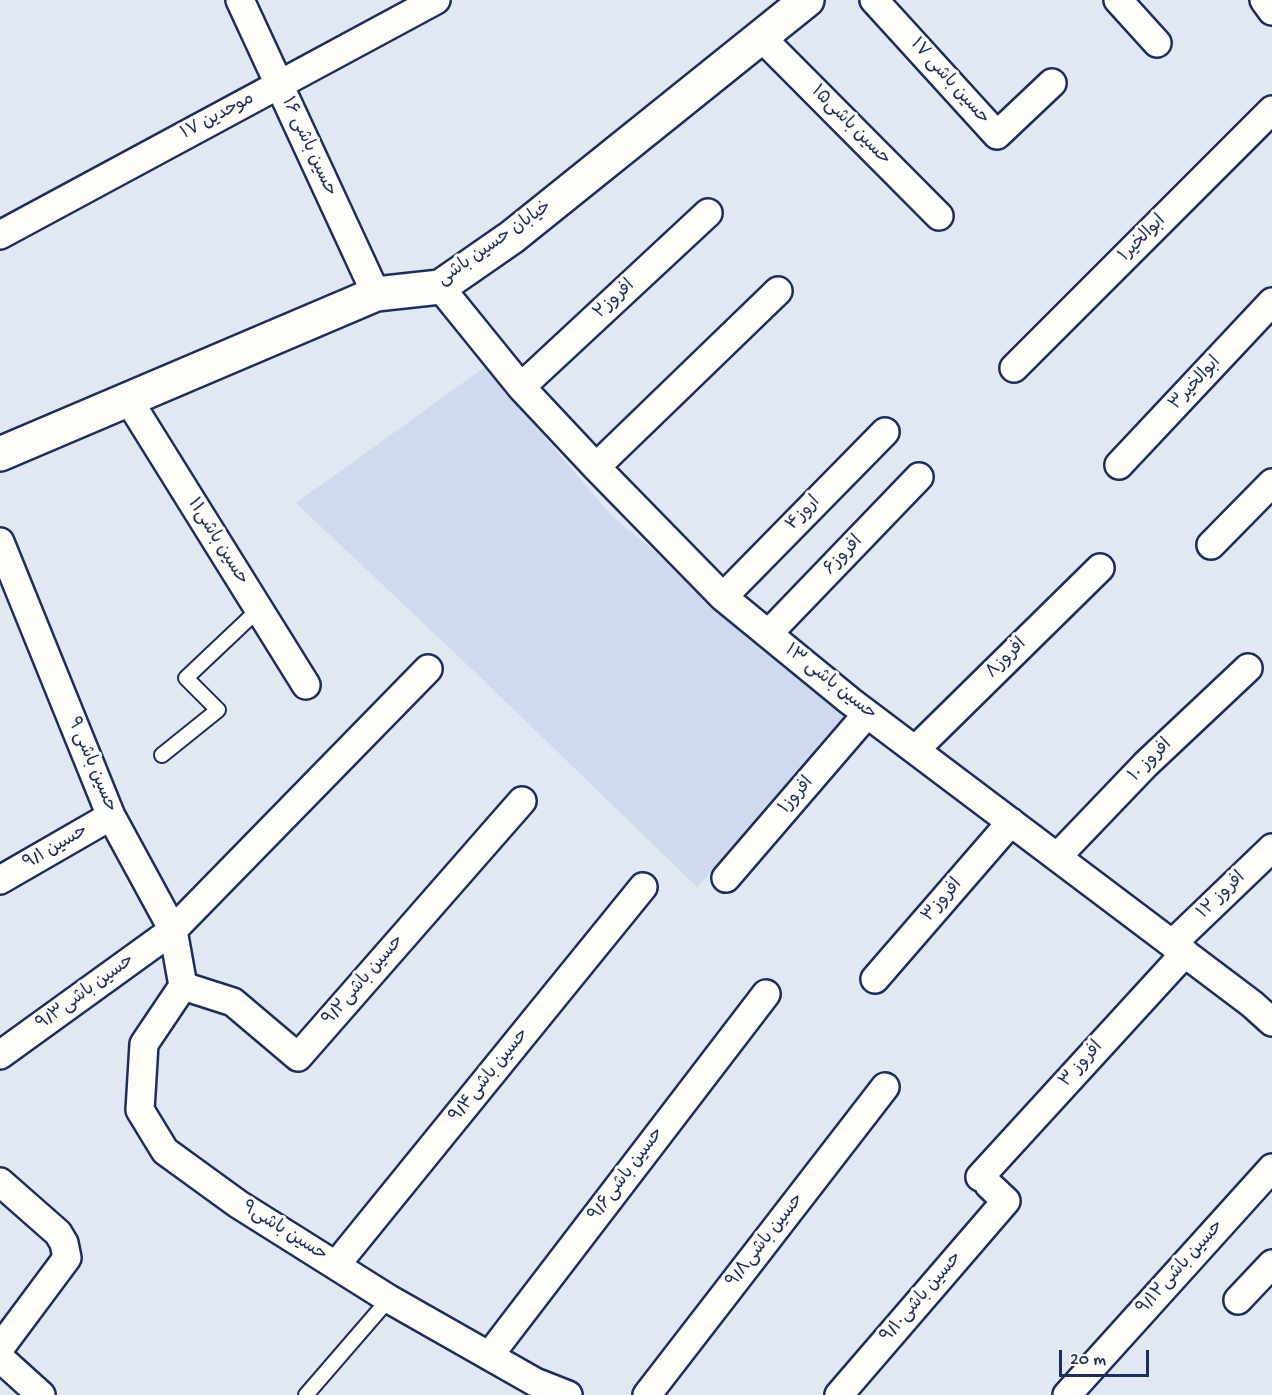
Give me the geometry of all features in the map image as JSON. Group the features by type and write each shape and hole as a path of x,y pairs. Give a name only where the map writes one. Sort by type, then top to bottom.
{"street":[{"name":"حسین باشی ۱۶","path":"240,0 376,294"},
{"name":"موحدین ۱۷","path":"0,235 436,0"},
{"name":"حسین باشی ۱۷","path":"874,0 997,135 1052,83"},
{"path":"1118,0 1157,43"},
{"path":"1264,0 1272,11"},
{"name":"خیابان حسین باشی","path":"0,454 376,294 440,287 512,237 805,1"},
{"name":"حسین باشی۱۵","path":"761,37 939,216"},
{"name":"ابوالخیر۱","path":"1014,368 1272,110"},
{"name":"افروز۲","path":"521,387 708,213"},
{"name":"حسین باشی ۱۳","path":"440,287 521,387 723,597 867,714 1252,1004 1272,1022"},
{"path":"596,467 778,291"},
{"name":"ابوالخیر۳","path":"1119,465 1272,302"},
{"name":"حسین باشی۱۱","path":"128,399 306,686"},
{"name":"اروز۴","path":"723,597 885,432"},
{"name":"افروز۶","path":"768,634 919,477"},
{"path":"1210,545 1272,483"},
{"name":"حسین باشی ۹","path":"0,542 111,816 173,930 183,986"},
{"name":"افروز۸","path":"915,750 1100,568"},
{"name":"افروز ۱۰","path":"1057,857 1146,764 1248,668"},
{"path":"173,930 428,669"},
{"name":"افروز۱","path":"726,878 867,714"},
{"name":"حسین باشی۹/۲","path":"183,986 233,1002 298,1057 522,801"},
{"name":"حسین ۹/۱","path":"0,880 111,816"},
{"name":"افروز۳","path":"875,979 1011,822"},
{"name":"افروز ۱۲","path":"1178,948 1272,848"},
{"name":"حسین باشی۹/۴","path":"336,1265 643,886"},
{"name":"حسین باشی۹/۳","path":"0,1055 173,930"},
{"name":"افروز ۳","path":"991,1188 1178,948"},
{"name":"حسین باشی۹","path":"183,986 144,1044 140,1110 165,1151 238,1204 389,1299 552,1392"},
{"name":"حسین باشی۹/۶","path":"489,1356 766,994"},
{"name":"حسین باشی۹/۸","path":"646,1395 885,1087"},
{"name":"حسین باشی۹/۱۲","path":"1067,1395 1272,1168"},
{"path":"0,1182 58,1233 64,1243 67,1258 0,1348"},
{"name":"حسین باشی۹/۱۰","path":"839,1395 991,1188"},
{"path":"1238,1300 1272,1264"},
{"path":"0,1358 41,1395"}],"lane":[{"path":"162,755 218,710 186,678 259,609"},
{"path":"306,1395 389,1299"}],"shaded area":[{"path":"485,367 611,515 851,715 697,887 296,503"}]}
